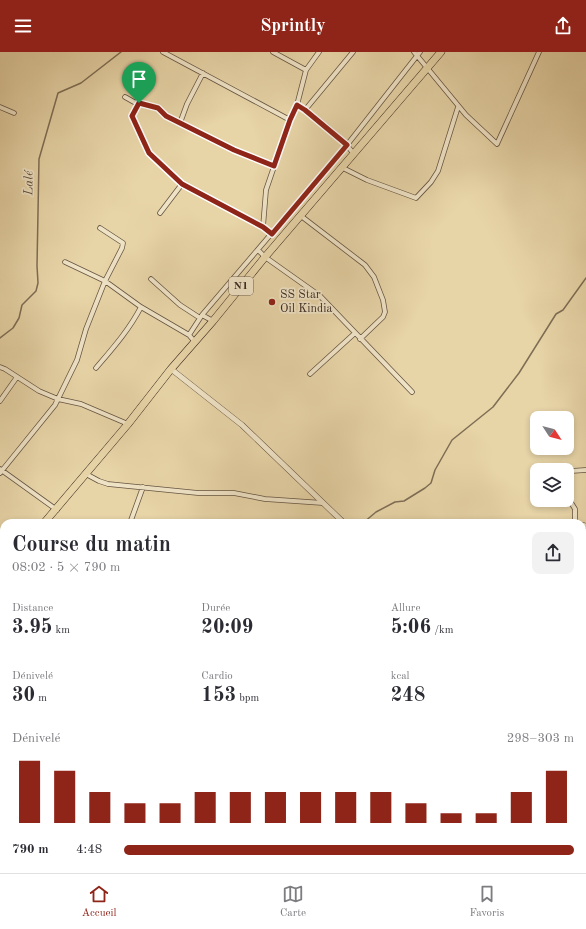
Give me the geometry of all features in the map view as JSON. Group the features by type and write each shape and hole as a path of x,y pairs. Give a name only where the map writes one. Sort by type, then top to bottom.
{"highway":[{"name":"N1","path":"48,519 128,424 171,369 213,322 265,257 343,168 441,52"}],"street":[{"path":"163,52 290,120"},
{"path":"273,52 306,70"},
{"path":"263,227 266,190 290,120 297,105 306,70 319,52"},
{"path":"305,110 353,52"},
{"path":"189,335 201,317 347,145 415,54 420,52"},
{"path":"415,54 458,107 497,144 539,52"},
{"path":"180,123 187,104 203,73"},
{"path":"125,97 139,103 158,108 166,116 234,150 274,166"},
{"path":"139,103 132,116 149,153 182,184 263,227 272,234"},
{"path":"297,105 347,145 354,154"},
{"path":"0,107 14,113"},
{"path":"343,168 367,180 416,198 431,182 438,171 458,107"},
{"path":"160,213 182,184"},
{"path":"301,216 365,265 374,277 383,300 385,312 383,317 360,339"},
{"path":"56,510 1,471 55,405 76,360 86,329 105,281 122,248 123,243 100,228"},
{"path":"258,250 265,257 320,296 412,392"},
{"path":"65,262 105,281 141,307 189,335 196,342"},
{"path":"151,279 180,304 201,317 213,322"},
{"path":"96,368 121,338 141,307"},
{"path":"310,374 355,333"},
{"path":"0,367 39,391 58,399 81,404 128,424"},
{"path":"171,369 242,425 338,519"},
{"path":"0,401 16,377"},
{"path":"575,519 575,509 570,501 568,493 571,471 586,470"},
{"path":"86,474 108,484 198,493 234,493 265,499 323,503"},
{"path":"131,519 143,487"}],"waterway":[{"name":"Lalé","path":"0,338 13,328 19,318 22,305 36,291 38,283 39,159 58,93 81,83 121,52"},
{"path":"368,519 376,512 395,502 404,501 431,483 435,470 452,440 493,407 519,373 556,314 563,310 586,278"}],"place":[{"name":"SS Star Oil Kindia","path":"272,302"}],"route":[{"path":"139,103 158,108 166,116 234,150 274,166 290,120 297,105 347,145 272,234 263,227 182,184 157,162 149,153 132,116 139,103"}]}
